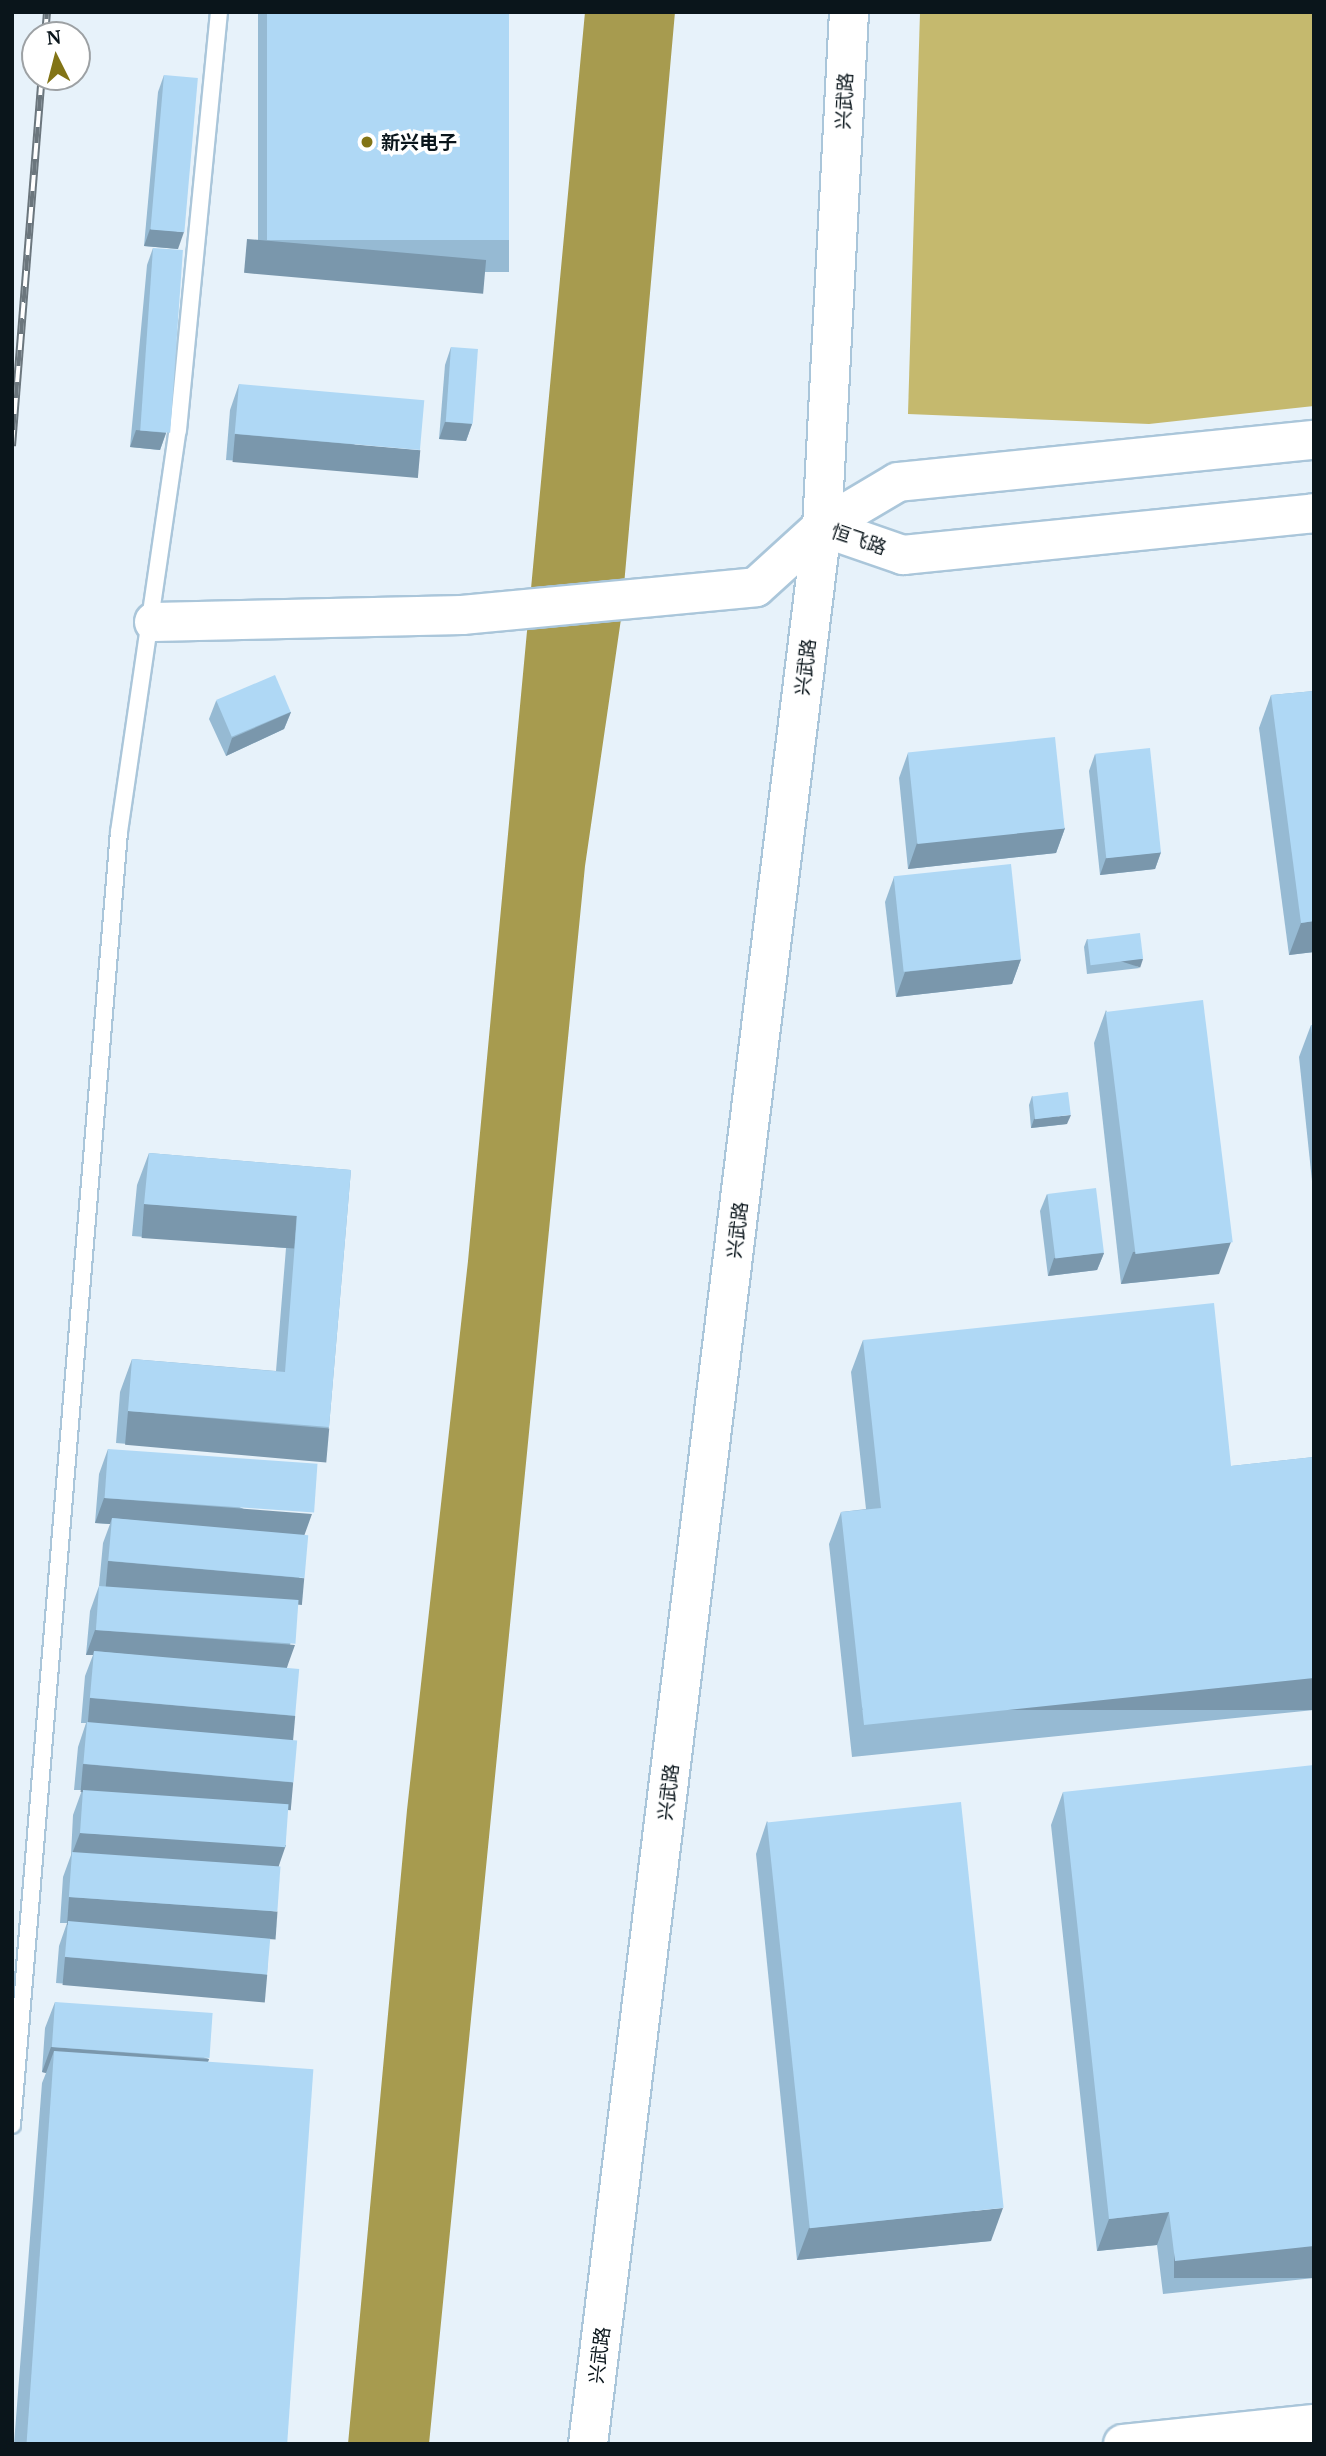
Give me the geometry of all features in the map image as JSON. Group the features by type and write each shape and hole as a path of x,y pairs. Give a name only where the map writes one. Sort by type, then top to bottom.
{"street":[{"name":"兴武路","path":"588,2444 822,527 849,12"},
{"name":"恒飞路","path":"822,527 898,482 1314,440"},
{"name":"恒飞路","path":"822,527 903,555 1314,513"},
{"path":"154,622 462,615 756,587 822,527"},
{"path":"1123,2444 1314,2424"}],"lane":[{"path":"12,2125 119,832 154,622 219,12"}],"shaded area":[{"path":"585,12 675,12 621,619 585,866 429,2444 348,2444 407,1810 468,1261"},
{"path":"920,12 1314,12 1314,406 1149,424 908,414"}],"building":[{"name":"新兴电子","path":"267,12 509,12 509,240 267,240"},
{"path":"164,75 198,78 184,232 150,229"},
{"path":"153,248 183,250 170,433 140,431"},
{"path":"451,347 478,349 473,424 446,422"},
{"path":"239,384 424,400 420,450 235,434"},
{"path":"275,675 291,712 232,737 216,700"},
{"path":"1314,691 1314,921 1301,923 1271,695"},
{"path":"1055,737 1065,828 917,844 908,752"},
{"path":"1150,748 1161,852 1106,858 1095,754"},
{"path":"1011,864 1021,959 904,972 894,876"},
{"path":"1140,933 1143,959 1091,965 1087,939"},
{"path":"1203,1000 1233,1242 1135,1254 1106,1012"},
{"path":"1311,1025 1314,1025 1314,1053"},
{"path":"1068,1092 1071,1115 1035,1119 1032,1096"},
{"path":"149,1153 351,1170 329,1427 128,1411 132,1359 285,1372 297,1216 144,1204"},
{"path":"1096,1188 1104,1253 1055,1258 1047,1194"},
{"path":"1214,1303 1231,1466 1314,1457 1314,1678 864,1725 841,1512 881,1508 863,1340"},
{"path":"108,1449 317,1464 314,1513 105,1498"},
{"path":"112,1518 308,1535 305,1578 108,1561"},
{"path":"99,1586 299,1600 295,1644 96,1630"},
{"path":"94,1651 299,1669 295,1716 90,1698"},
{"path":"87,1722 297,1740 294,1782 83,1764"},
{"path":"1314,1765 1314,2246 1175,2261 1169,2212 1109,2219 1063,1792"},
{"path":"83,1790 288,1804 285,1847 80,1833"},
{"path":"961,1802 1004,2208 810,2228 767,1822"},
{"path":"72,1852 280,1867 277,1911 69,1897"},
{"path":"68,1921 270,1939 267,1975 65,1957"},
{"path":"55,2002 213,2013 209,2058 52,2047"},
{"path":"54,2051 313,2069 287,2444 27,2444"}],"railway":[{"path":"46,21 47,12"},
{"path":"12,446 41,91"}],"place":[{"name":"新兴电子","path":"367,142"}]}
